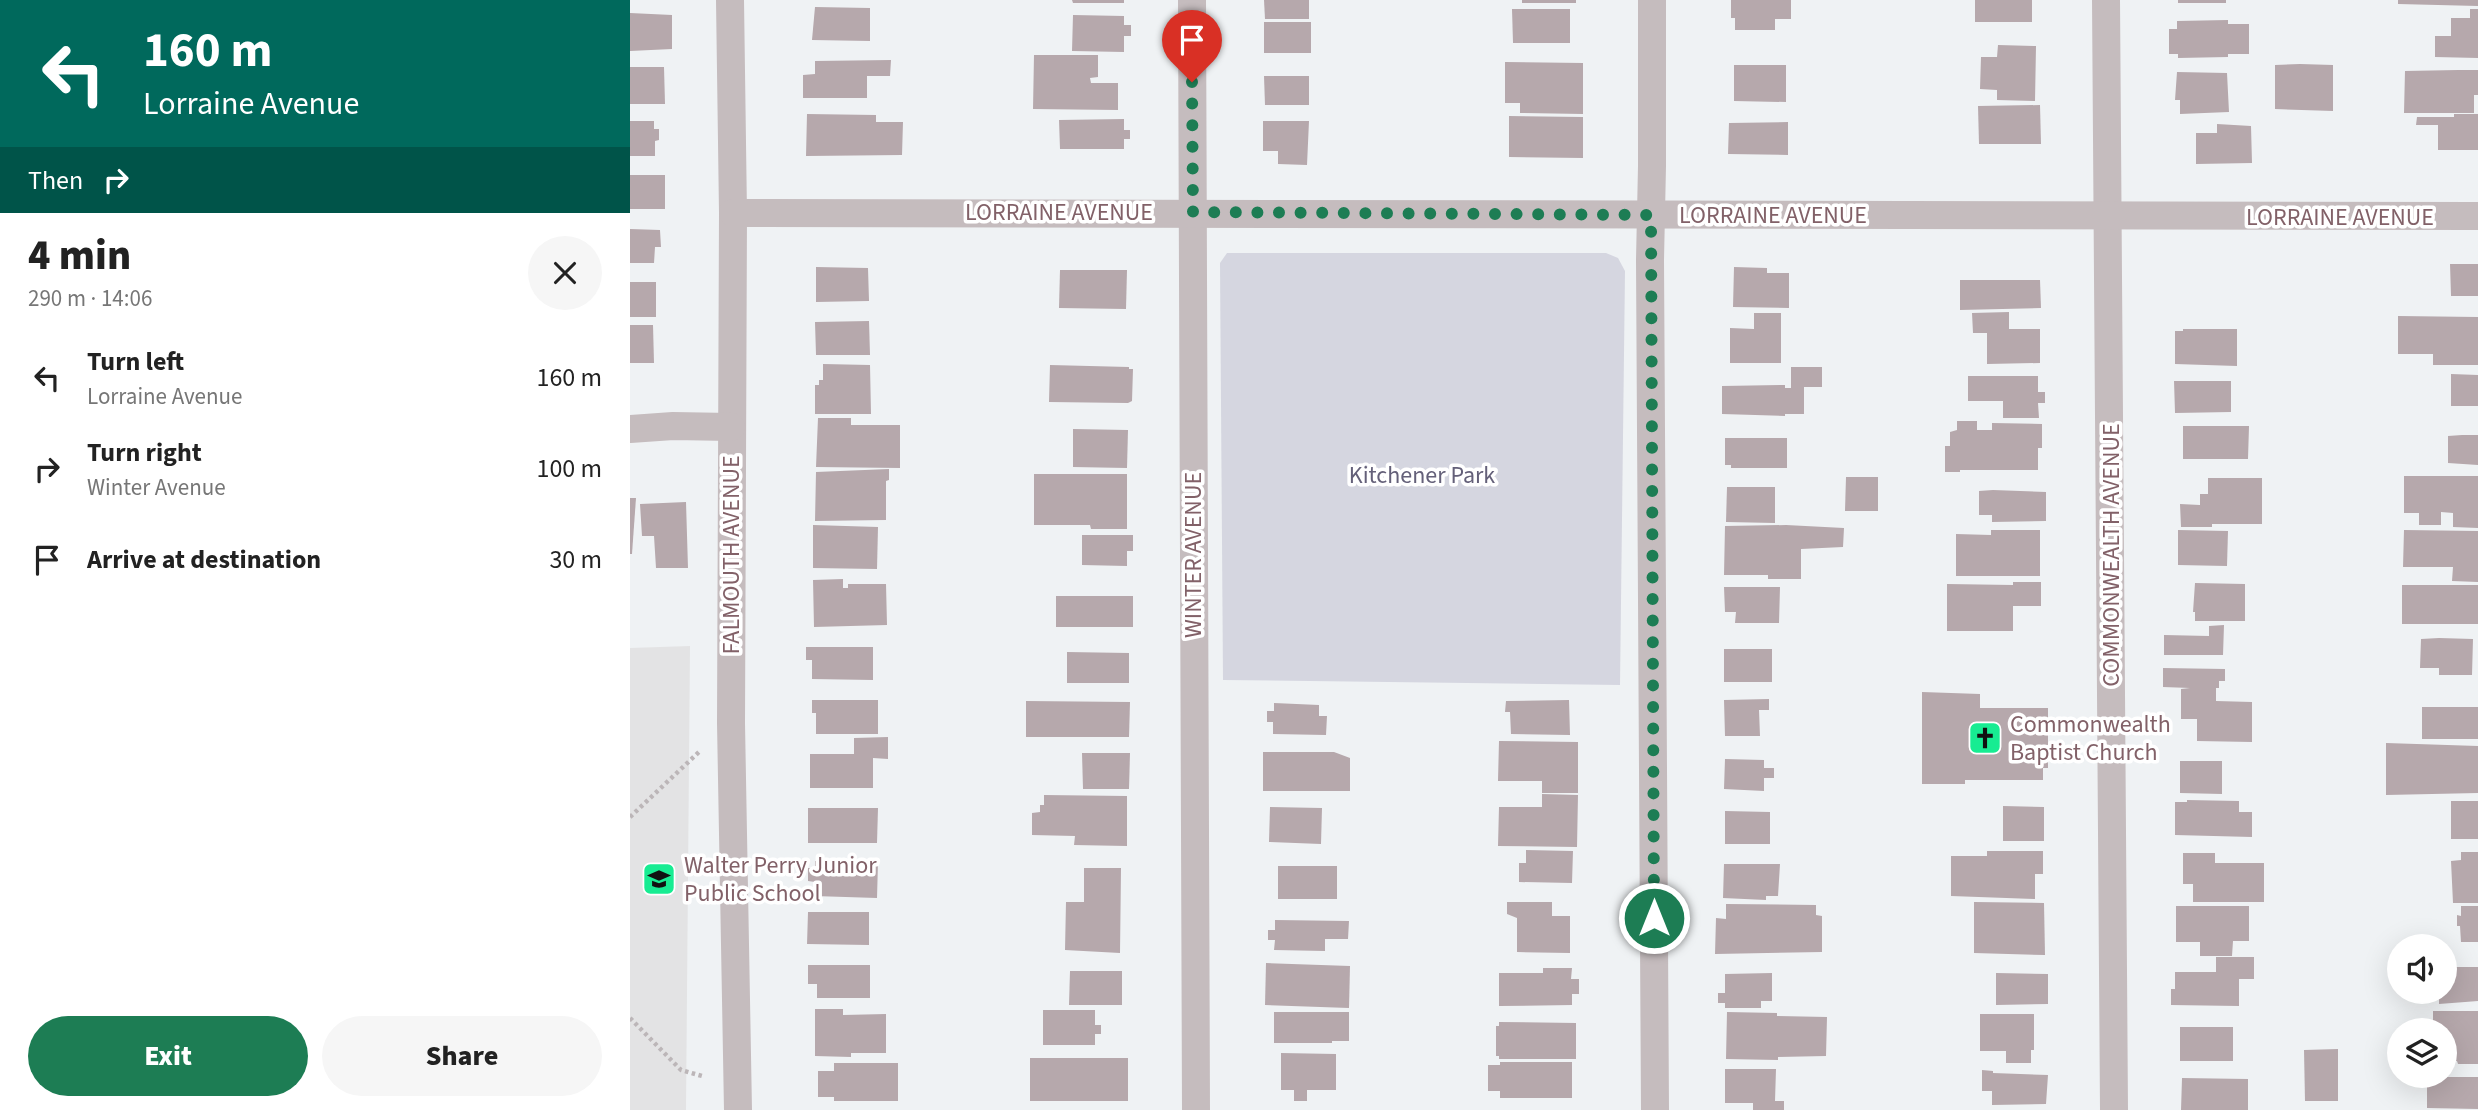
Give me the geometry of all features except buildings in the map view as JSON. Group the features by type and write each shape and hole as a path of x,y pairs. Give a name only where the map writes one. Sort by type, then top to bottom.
{"street":[{"name":"FALMOUTH AVENUE","path":"730,0 733,212 731,723 738,1110"},
{"name":"WINTER AVENUE","path":"1192,0 1196,1110"},
{"path":"1651,0 1655,1110"},
{"name":"COMMONWEALTH AVENUE","path":"2106,0 2114,1110"},
{"name":"LORRAINE AVENUE","path":"733,212 2478,216"},
{"path":"630,429 673,426 732,427"}],"path":[{"path":"630,817 700,751"},
{"path":"630,1018 681,1070 702,1076"}],"shaded area":[{"name":"Walter Perry Junior Public School","path":"690,646 686,1110 630,1110 630,648"}],"green space":[{"name":"Kitchener Park","path":"1227,253 1606,253 1618,258 1625,271 1620,685 1223,680 1220,263"}],"place":[{"name":"Commonwealth Baptist Church","path":"1985,738"},
{"name":"Walter Perry Junior Public School","path":"659,879"}],"route":[{"path":"1192,82 1193,212 1651,215 1654,918"}]}
